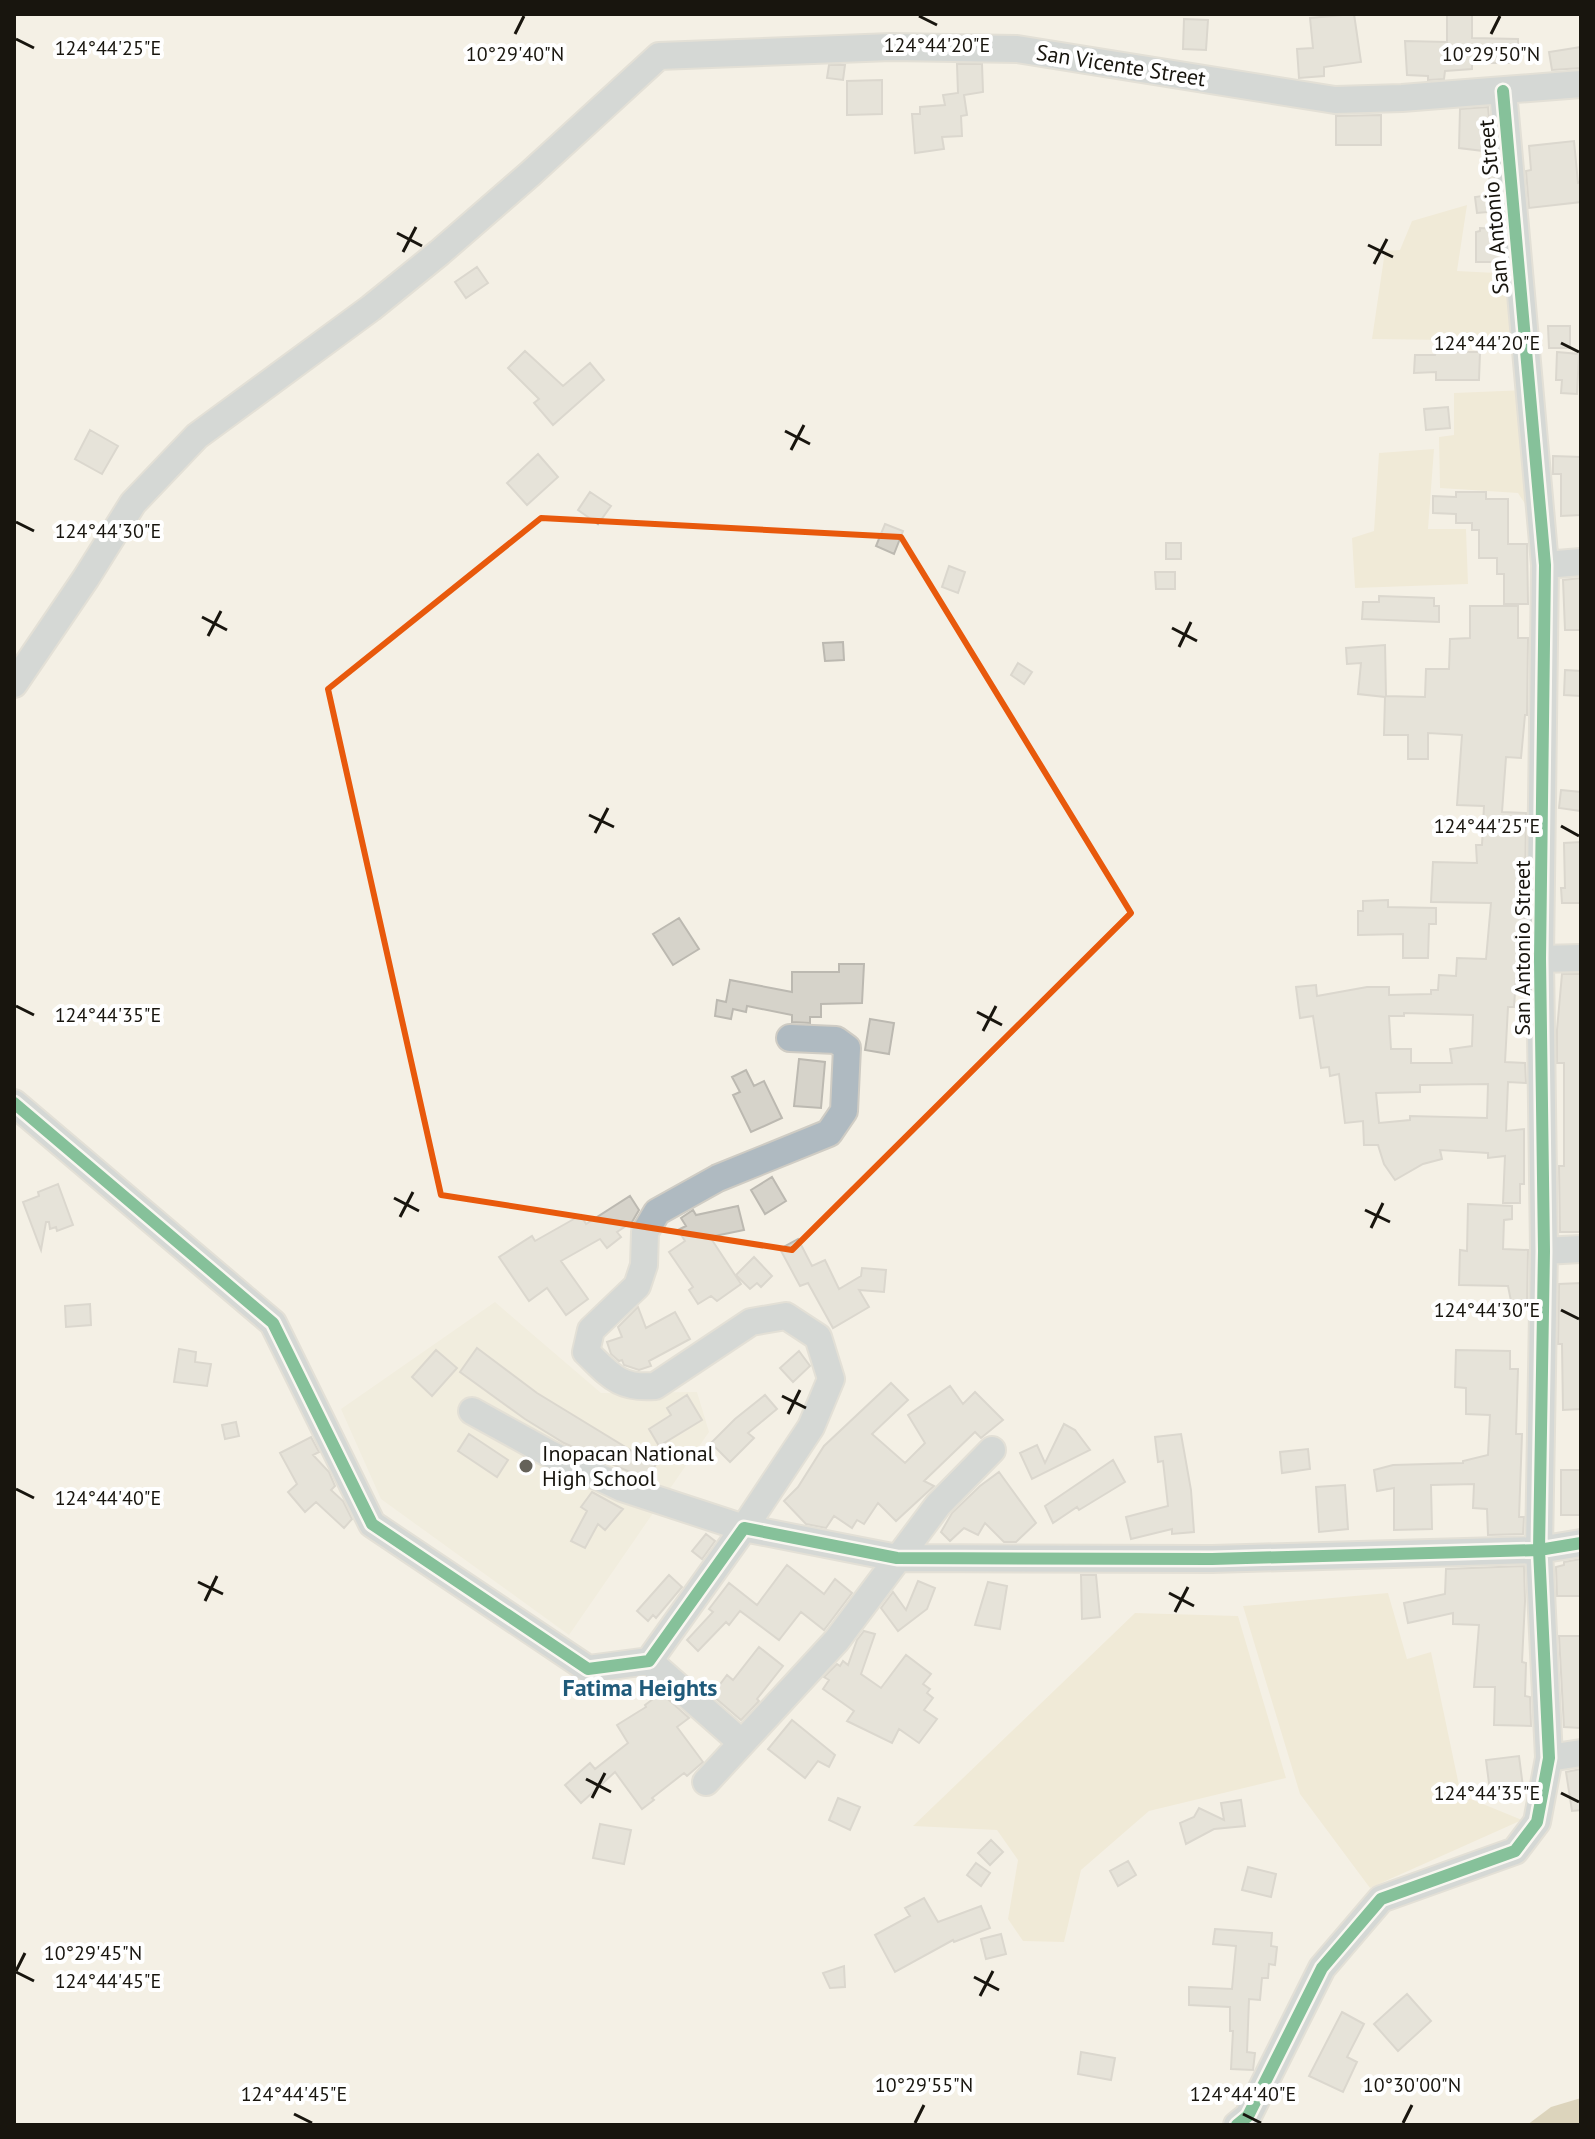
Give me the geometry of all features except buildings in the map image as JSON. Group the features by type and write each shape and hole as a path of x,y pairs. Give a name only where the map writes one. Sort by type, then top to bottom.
{"street":[{"name":"San Vicente Street","path":"14,684 133,503 197,436 371,308 439,253 659,56 891,47 1017,49 1335,100 1581,84"},
{"name":"San Antonio Street","path":"1237,2125 1248,2116 1322,1968 1381,1899 1515,1851 1537,1822 1549,1758 1539,1550 1544,1251 1540,959 1545,565 1503,91"},
{"path":"1545,565 1581,562"},
{"path":"1540,959 1581,958"},
{"path":"14,1103 273,1323 372,1524 588,1669 649,1661 744,1528 811,1427 831,1379 818,1337 786,1316 751,1322 655,1386 636,1388 616,1381 586,1352 591,1330 637,1286 644,1265 645,1232 657,1212 718,1178 829,1133 844,1111 847,1048 836,1040 790,1038"},
{"path":"1544,1251 1581,1249"},
{"path":"472,1411 548,1453 622,1488 744,1528 897,1558 1212,1559 1539,1550 1581,1543"},
{"path":"706,1782 837,1640 938,1505 992,1450"},
{"path":"649,1661 742,1743"},
{"path":"1549,1758 1581,1753"}],"highlighted area":[{"path":"541,518 901,537 1131,913 792,1250 441,1195 328,689"}],"shaded area":[{"path":"1467,205 1457,271 1516,274 1520,341 1372,339 1385,251 1400,250 1412,221"},
{"path":"1527,390 1535,519 1518,493 1440,488 1439,437 1454,435 1454,393"},
{"path":"1434,449 1428,529 1466,529 1468,584 1355,588 1352,538 1374,531 1379,453"},
{"name":"Inopacan National High School","path":"495,1302 601,1393 697,1392 709,1432 569,1635 381,1499 341,1409"},
{"path":"1388,1593 1407,1659 1431,1652 1461,1795 1522,1820 1370,1888 1300,1794 1243,1606"},
{"path":"1135,1613 1238,1616 1286,1778 1149,1811 1081,1870 1064,1942 1023,1941 1008,1919 1018,1860 997,1830 913,1826"},
{"path":"1581,2098 1581,2125 1527,2125 1551,2107"}],"cycle path":[{"path":"1237,2125 1248,2116 1322,1968 1381,1899 1515,1851 1537,1822 1549,1758 1539,1550 1544,1251 1540,959 1545,565 1503,91"},
{"path":"14,1103 273,1323 372,1524 588,1669 649,1661 744,1528 897,1558 1212,1559 1539,1550 1581,1543"}],"place":[{"name":"Inopacan National High School","path":"526,1466"}],"district":[{"name":"Fatima Heights","path":"640,1688"}]}
